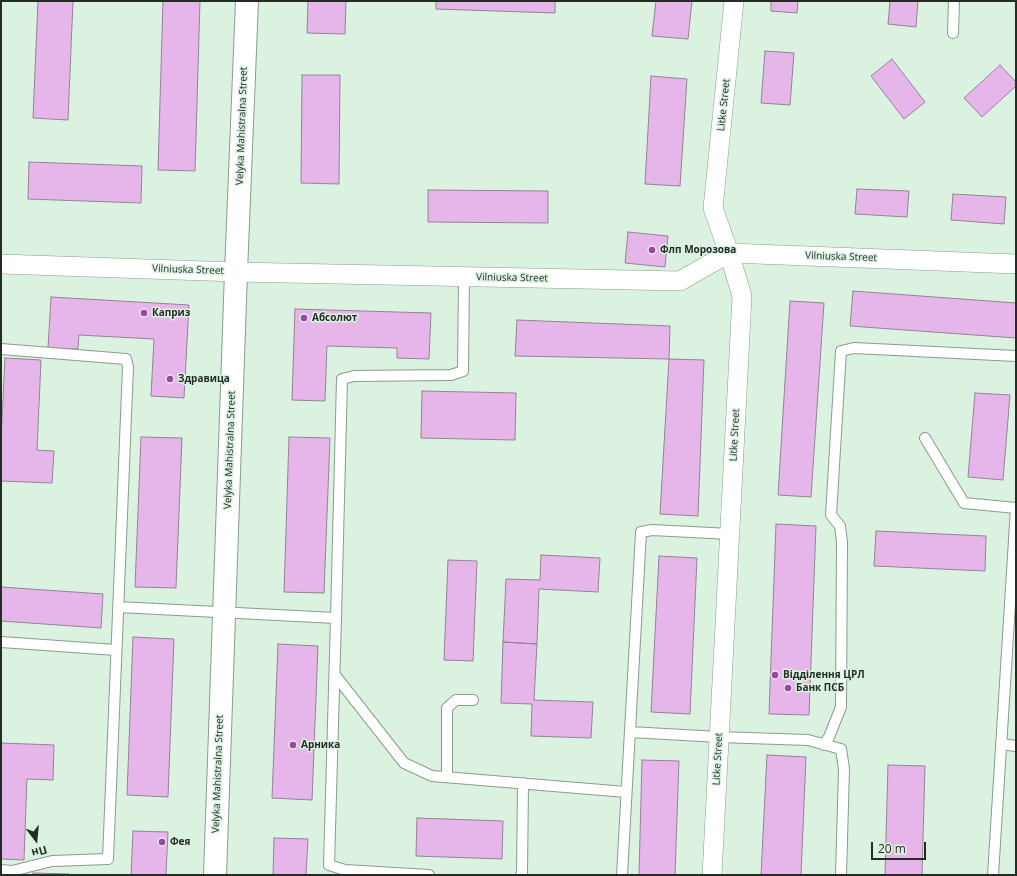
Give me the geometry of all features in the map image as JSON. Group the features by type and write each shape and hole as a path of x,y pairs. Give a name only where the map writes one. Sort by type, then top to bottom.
{"street":[{"name":"Velyka Mahistralna Street","path":"215,875 247,1"},
{"name":"Litke Street","path":"712,875 742,296 713,208 734,1"},
{"name":"Vilniuska Street","path":"1,264 236,272 680,281 729,253 1016,264"}],"lane":[{"path":"953,33 954,1"},
{"path":"429,875 345,870 329,865 342,379 354,376 451,375 463,370 464,277"},
{"path":"824,745 829,737 841,707 842,542 840,526 831,515 841,351 854,348 1016,356"},
{"path":"1,349 126,360 128,367 108,859 52,861 12,871 1,870"},
{"path":"925,438 964,503 1016,508 993,875"},
{"path":"622,875 641,532 652,530 730,534"},
{"path":"118,607 336,618"},
{"path":"1,642 116,650"},
{"path":"335,675 404,763 432,776 626,792"},
{"path":"447,777 447,708 456,700 473,700"},
{"path":"630,732 720,738 808,740 841,749 844,769 841,875"},
{"path":"1001,744 1016,746"},
{"path":"520,875 522,874 523,783"}],"building":[{"path":"38,1 73,1 68,120 33,118"},
{"path":"163,1 200,1 195,171 158,170"},
{"path":"308,1 346,1 345,34 307,33"},
{"path":"436,1 555,1 555,13 436,9"},
{"path":"656,1 692,1 688,39 652,36"},
{"path":"771,1 798,1 797,13 771,11"},
{"path":"890,1 918,1 916,27 888,24"},
{"path":"765,51 794,53 790,105 761,103"},
{"path":"892,59 925,102 904,119 871,76"},
{"path":"1000,65 1016,82 1016,86 982,117 964,98"},
{"path":"302,75 340,75 339,184 301,183"},
{"path":"651,76 687,79 680,186 645,184"},
{"path":"29,162 142,166 141,203 28,199"},
{"path":"857,189 909,191 907,217 855,214"},
{"path":"428,190 548,191 548,223 428,222"},
{"path":"953,194 1006,197 1004,224 951,220"},
{"path":"628,232 668,236 665,267 625,263"},
{"path":"853,291 1016,303 1016,338 850,326"},
{"path":"51,297 189,305 184,398 151,396 154,339 79,335 78,349 48,348"},
{"path":"790,301 824,303 811,497 778,495"},
{"path":"295,309 431,313 429,359 397,358 397,348 327,346 325,401 292,400"},
{"path":"517,320 670,326 669,359 515,356"},
{"path":"5,358 41,360 37,450 54,451 52,483 1,481 1,440"},
{"path":"669,359 704,360 698,516 660,514"},
{"path":"422,391 516,393 515,440 421,438"},
{"path":"975,393 1010,395 1003,480 968,477"},
{"path":"141,437 182,438 176,588 135,587"},
{"path":"289,437 330,438 324,593 284,592"},
{"path":"776,524 816,526 809,715 769,714"},
{"path":"876,531 986,536 985,571 874,566"},
{"path":"541,555 600,558 598,592 539,589 537,644 503,642 506,579 540,580"},
{"path":"659,556 697,558 690,714 651,712"},
{"path":"448,560 477,561 473,661 444,660"},
{"path":"1,587 103,594 101,628 1,621"},
{"path":"133,637 174,639 168,797 127,795"},
{"path":"503,642 537,644 534,700 593,702 591,738 531,736 532,704 501,703"},
{"path":"278,644 318,646 312,800 272,798"},
{"path":"1,743 54,745 53,780 27,779 24,860 1,859"},
{"path":"767,755 806,757 801,875 761,875"},
{"path":"642,760 679,761 675,875 639,875"},
{"path":"888,765 925,766 922,875 885,875"},
{"path":"417,818 503,821 502,859 416,856"},
{"path":"133,831 168,832 166,875 131,875"},
{"path":"274,838 308,839 306,875 273,875"},
{"path":"33,873 69,874 69,875 33,875"}],"place":[{"name":"Флп Морозова","path":"652,250"},
{"name":"Каприз","path":"144,313"},
{"name":"Абсолют","path":"304,318"},
{"name":"Здравица","path":"170,379"},
{"name":"Відділення ЦРЛ","path":"775,675"},
{"name":"Банк ПСБ","path":"788,688"},
{"name":"Арника","path":"293,745"},
{"name":"Фея","path":"162,842"}]}
